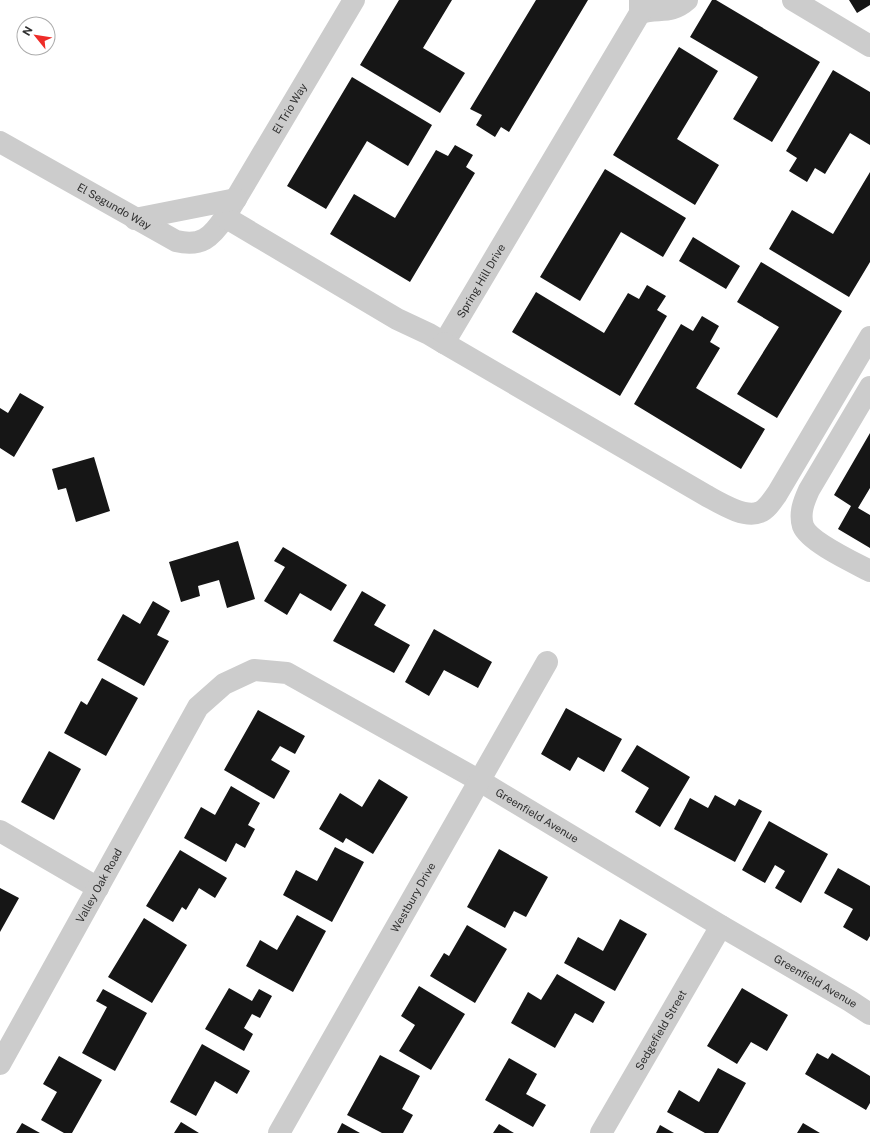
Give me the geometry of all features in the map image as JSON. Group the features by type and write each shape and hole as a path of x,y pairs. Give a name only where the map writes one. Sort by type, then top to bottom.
{"street":[{"name":"El Trio Way","path":"230,208 354,0"},
{"path":"640,6 649,10 670,10 681,5 687,0"},
{"path":"792,0 870,46"},
{"name":"Spring Hill Drive","path":"444,343 640,6"},
{"name":"El Segundo Way","path":"0,142 176,241 187,244 197,243 208,238 217,229 230,208"},
{"path":"135,219 230,208 397,319 429,334 707,496 740,512 751,514 760,512 770,505 870,337"},
{"path":"870,387 809,490 804,502 801,516 804,527 810,536 870,572"},
{"name":"Westbury Drive","path":"280,1133 547,662"},
{"name":"Greenfield Avenue","path":"198,707 224,684 254,670 287,673 480,781 870,1014"},
{"name":"Valley Oak Road","path":"0,1064 198,707"},
{"path":"0,831 98,888"},
{"name":"Sedgefield Street","path":"601,1133 721,926"}],"building":[{"path":"399,0 452,0 423,48 465,73 440,113 360,65"},
{"path":"536,0 588,0 509,132 501,127 495,137 476,125 482,115 470,109"},
{"path":"712,0 716,0 820,62 772,142 733,119 758,77 690,37"},
{"path":"849,0 870,0 870,5 857,13"},
{"path":"679,47 718,71 677,139 719,165 695,205 613,155"},
{"path":"833,70 870,92 870,145 850,133 825,174 815,168 807,182 789,171 797,158 786,151"},
{"path":"352,77 432,125 408,166 367,141 326,209 287,186"},
{"path":"455,145 473,155 466,167 475,173 410,282 330,234 354,194 395,218 436,150 448,156"},
{"path":"605,169 686,218 663,257 621,232 580,301 540,277"},
{"path":"870,172 870,262 849,297 769,249 792,210 833,234"},
{"path":"693,237 740,266 726,289 679,261"},
{"path":"761,262 842,311 777,418 737,394 779,327 737,302"},
{"path":"647,285 666,296 657,310 667,316 620,396 512,332 536,292 604,333 628,293 639,299"},
{"path":"702,316 719,326 710,342 720,348 696,388 765,429 741,469 634,404 681,324 693,331"},
{"path":"20,393 44,407 14,457 0,448 0,408 8,413"},
{"path":"870,433 870,488 858,508 870,515 870,548 838,529 851,506 834,495"},
{"path":"94,457 110,511 76,522 66,488 58,490 52,469"},
{"path":"238,541 255,599 227,608 219,580 198,586 200,596 181,602 169,562"},
{"path":"283,547 347,585 331,611 300,593 287,615 264,601 285,567 274,561"},
{"path":"362,591 386,605 374,625 410,645 394,673 333,641"},
{"path":"153,601 170,611 157,635 169,641 144,686 97,660 123,614 140,624"},
{"path":"434,629 492,662 478,688 444,670 429,696 405,682"},
{"path":"102,678 138,698 106,756 64,733 81,701 87,705"},
{"path":"566,708 622,739 604,772 578,757 570,771 541,754"},
{"path":"258,710 305,736 295,754 280,746 271,760 290,771 274,799 224,770"},
{"path":"637,745 690,777 660,827 635,812 649,788 621,771"},
{"path":"49,751 81,769 54,820 21,802"},
{"path":"379,779 408,797 373,854 346,838 343,843 319,829 340,793 362,807"},
{"path":"231,786 260,803 248,825 255,829 245,848 236,843 226,862 184,838 201,807 215,815"},
{"path":"715,795 735,806 739,799 762,811 735,862 674,829 690,798 708,808"},
{"path":"769,821 828,854 801,903 775,888 785,871 775,865 765,883 742,870"},
{"path":"335,847 364,862 332,922 283,895 296,870 317,881"},
{"path":"499,849 548,877 526,917 514,911 505,928 467,907"},
{"path":"180,850 227,878 215,898 199,888 186,910 182,907 173,922 146,906"},
{"path":"838,868 870,886 870,936 867,941 843,927 853,909 824,893"},
{"path":"0,888 19,898 0,932"},
{"path":"297,915 326,931 293,992 246,966 260,940 277,950"},
{"path":"144,918 187,945 152,1003 108,977"},
{"path":"620,919 647,934 615,991 564,963 578,937 603,951"},
{"path":"467,925 507,949 475,1003 430,976 444,953 449,956"},
{"path":"557,974 605,1002 593,1023 575,1013 555,1048 511,1023 528,992 541,1000"},
{"path":"419,986 465,1014 431,1070 399,1051 415,1025 401,1016"},
{"path":"229,988 252,1001 259,989 272,996 260,1018 252,1014 244,1028 253,1034 244,1051 205,1029"},
{"path":"742,988 788,1015 767,1051 751,1042 737,1064 707,1046"},
{"path":"103,989 147,1013 115,1071 82,1053 107,1007 96,1001"},
{"path":"202,1044 250,1071 237,1094 215,1081 196,1116 170,1102"},
{"path":"817,1053 828,1059 832,1053 870,1076 870,1103 866,1110 805,1074"},
{"path":"380,1055 420,1076 402,1109 413,1115 403,1133 382,1133 347,1115"},
{"path":"59,1056 102,1080 72,1133 64,1133 41,1120 57,1092 43,1084"},
{"path":"509,1058 537,1074 526,1094 546,1105 533,1127 485,1100"},
{"path":"718,1068 746,1083 718,1133 705,1133 667,1112 679,1090 699,1102"},
{"path":"181,1122 199,1133 174,1133"},
{"path":"22,1123 40,1133 16,1133"},
{"path":"342,1123 360,1133 337,1133"},
{"path":"803,1123 820,1133 797,1133"},
{"path":"499,1124 514,1133 493,1133"},
{"path":"660,1125 674,1133 656,1133"}]}
